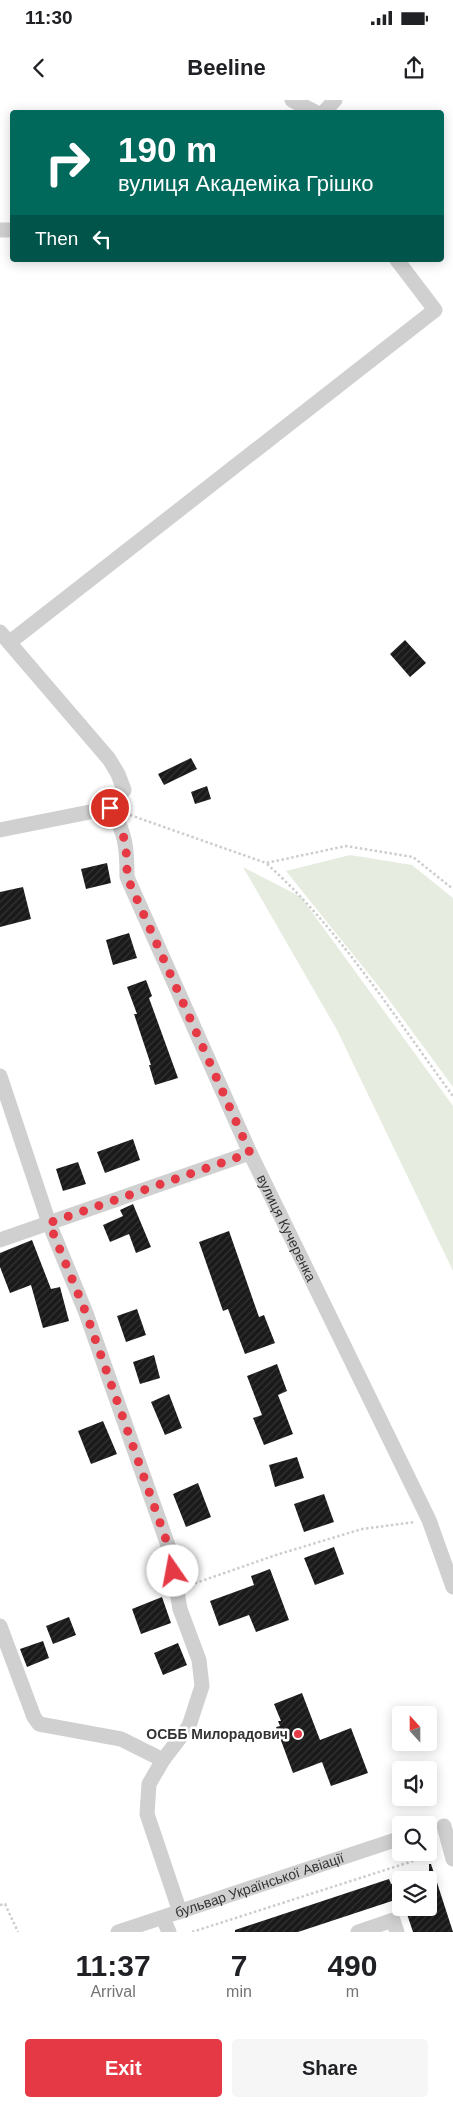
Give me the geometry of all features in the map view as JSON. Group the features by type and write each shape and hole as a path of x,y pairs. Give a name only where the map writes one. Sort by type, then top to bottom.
{"street":[{"path":"292,100 311,110"},
{"path":"326,110 335,100"},
{"path":"0,830 110,808 124,790 118,774 109,759 5,637 435,310 399,262"},
{"name":"вулиця Кучеренка","path":"110,808 119,822 127,845 127,877 250,1153 429,1520 453,1587"},
{"path":"0,1076 49,1223 86,1313 170,1551 180,1609 198,1660 202,1686 190,1726 163,1760 149,1784 147,1814 180,1912"},
{"path":"0,1240 250,1153"},
{"path":"0,1626 34,1717 39,1724 121,1739 163,1760"},
{"path":"448,1825 452,1854"},
{"name":"бульвар Української Авіації","path":"118,1932 166,1925 180,1912 392,1841"},
{"path":"358,1932 393,1920 397,1932"}],"path":[{"path":"110,808 266,863 287,882 327,926 453,1096"},
{"path":"266,863 346,846 413,857 453,890"},
{"path":"177,1590 276,1555 362,1529 429,1520"},
{"path":"192,1932 452,1854"},
{"path":"0,1905 5,1904 18,1932"}],"shaded area":[{"path":"350,855 412,865 453,898 453,1087 384,993 286,871"},
{"path":"243,867 301,897 453,1106 453,1271 337,1030"}],"building":[{"path":"405,640 426,663 410,677 390,654"},
{"path":"191,758 197,769 164,785 158,774"},
{"path":"207,786 211,799 195,804 191,792"},
{"path":"107,863 111,883 86,889 81,869"},
{"path":"23,887 31,919 0,927 0,892"},
{"path":"129,933 137,958 113,965 106,940"},
{"path":"146,980 152,996 149,998 178,1078 155,1085 149,1065 151,1065 134,1014 137,1014 127,987"},
{"path":"133,1139 140,1160 105,1173 97,1152"},
{"path":"78,1162 86,1184 63,1191 56,1169"},
{"path":"133,1204 151,1247 136,1253 129,1234 110,1242 103,1225 123,1216 120,1210"},
{"path":"229,1231 259,1317 264,1315 275,1343 245,1354 228,1309 223,1311 199,1242"},
{"path":"32,1240 51,1289 60,1287 69,1321 43,1328 31,1285 10,1293 0,1267 0,1253"},
{"path":"137,1309 146,1335 126,1342 117,1316"},
{"path":"154,1355 160,1378 140,1384 133,1362"},
{"path":"277,1364 287,1391 278,1395 293,1434 264,1445 253,1418 262,1415 247,1376"},
{"path":"169,1394 182,1428 165,1435 151,1402"},
{"path":"103,1421 117,1454 91,1464 78,1431"},
{"path":"297,1457 304,1478 275,1487 269,1465"},
{"path":"198,1483 211,1517 186,1527 173,1494"},
{"path":"324,1494 334,1522 304,1532 294,1504"},
{"path":"334,1547 344,1574 315,1585 304,1558"},
{"path":"270,1569 289,1620 256,1632 249,1615 219,1626 210,1601 254,1585 251,1576"},
{"path":"162,1597 171,1623 141,1634 132,1609"},
{"path":"69,1617 76,1635 53,1644 46,1626"},
{"path":"43,1641 49,1658 27,1667 20,1649"},
{"path":"178,1643 187,1665 163,1675 154,1653"},
{"name":"ОСББ Милорадович","path":"302,1693 320,1740 351,1728 368,1773 331,1786 322,1762 293,1773 276,1727 280,1726 278,1721 281,1721 274,1704"},
{"path":"429,1864 431,1864 433,1871 429,1871"},
{"path":"389,1879 392,1884 392,1901 298,1932 235,1932 235,1930"},
{"path":"437,1883 453,1932 413,1932 408,1916 437,1916"}],"place":[{"name":"ОСББ Милорадович","path":"298,1734"}],"route":[{"path":"110,808 119,822 127,845 127,877 250,1153 49,1223 86,1313 170,1551 173,1571"}]}
